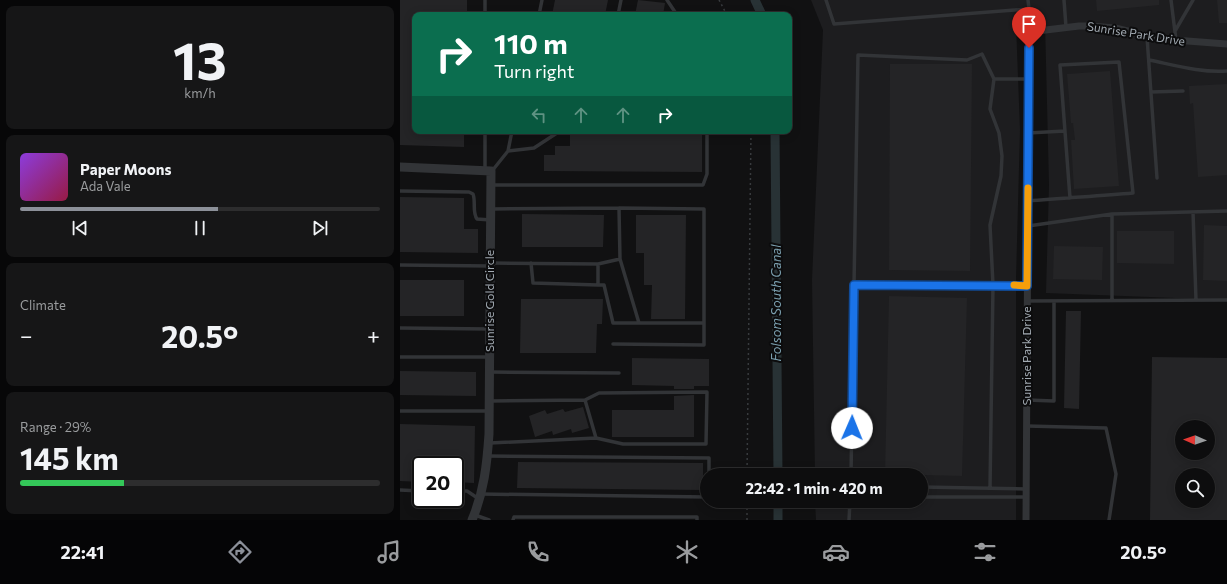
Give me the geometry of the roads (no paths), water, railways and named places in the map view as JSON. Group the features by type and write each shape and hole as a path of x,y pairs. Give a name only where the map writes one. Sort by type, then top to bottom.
{"street":[{"name":"Sunrise Park Drive","path":"1026,520 1029,32 1079,26 1103,27 1147,37 1227,44"},
{"path":"400,168 488,171"},
{"name":"Sunrise Gold Circle","path":"473,518 481,497 488,456 491,185 488,171"}],"lane":[{"path":"485,0 485,12"},
{"path":"540,12 542,0"},
{"path":"619,12 621,0"},
{"path":"667,0 675,12"},
{"path":"826,0 834,24 1029,9"},
{"path":"1028,0 1029,32"},
{"path":"1064,0 1066,27"},
{"path":"1171,0 1176,40"},
{"path":"1175,31 1194,0"},
{"path":"1147,37 1157,178"},
{"path":"851,468 858,55 967,60 982,54 994,79 990,109 999,134 1002,156 1001,176 990,225 993,285 990,488"},
{"path":"1148,60 1202,70 1217,72 1227,71"},
{"path":"1028,201 1070,198 1133,193 1119,62 1060,65 1070,198"},
{"path":"994,79 1029,79"},
{"path":"1151,92 1182,91"},
{"path":"1028,133 1065,131"},
{"path":"485,134 488,171"},
{"path":"488,171 508,151 511,134"},
{"path":"508,151 534,148 555,134"},
{"path":"491,185 703,185 707,174 707,134"},
{"path":"400,191 469,192 473,194 475,215 477,219 491,220"},
{"path":"619,208 620,259 639,323"},
{"path":"491,209 704,209 704,345 613,344"},
{"path":"1028,226 1112,214 1227,211"},
{"path":"1193,212 1196,300"},
{"path":"1112,214 1112,301"},
{"path":"400,265 532,263 598,264 620,259"},
{"path":"532,263 533,283 604,285 613,323 704,323"},
{"path":"598,264 598,285"},
{"path":"854,285 1027,286"},
{"path":"1027,301 1227,300"},
{"path":"1026,400 1054,401 1054,301"},
{"path":"400,328 490,329"},
{"path":"400,357 490,358"},
{"path":"490,372 619,373"},
{"path":"488,444 596,438 623,444 706,444 707,392 599,393 585,400 489,401"},
{"path":"585,400 596,438"},
{"path":"400,411 489,411"},
{"path":"1026,426 1106,428 1116,474 1109,520"},
{"path":"488,456 709,458 709,468"},
{"path":"928,487 1026,490"},
{"path":"400,490 412,490"},
{"path":"464,491 481,497 700,497"},
{"path":"928,497 1026,497"},
{"path":"849,520 850,508"},
{"path":"513,520 514,517 697,517 697,520"},
{"path":"473,518 489,520"}],"waterway":[{"name":"Folsom South Canal","path":"755,0 761,12"},
{"name":"Folsom South Canal","path":"775,134 778,468"},
{"name":"Folsom South Canal","path":"778,508 778,520"}]}
